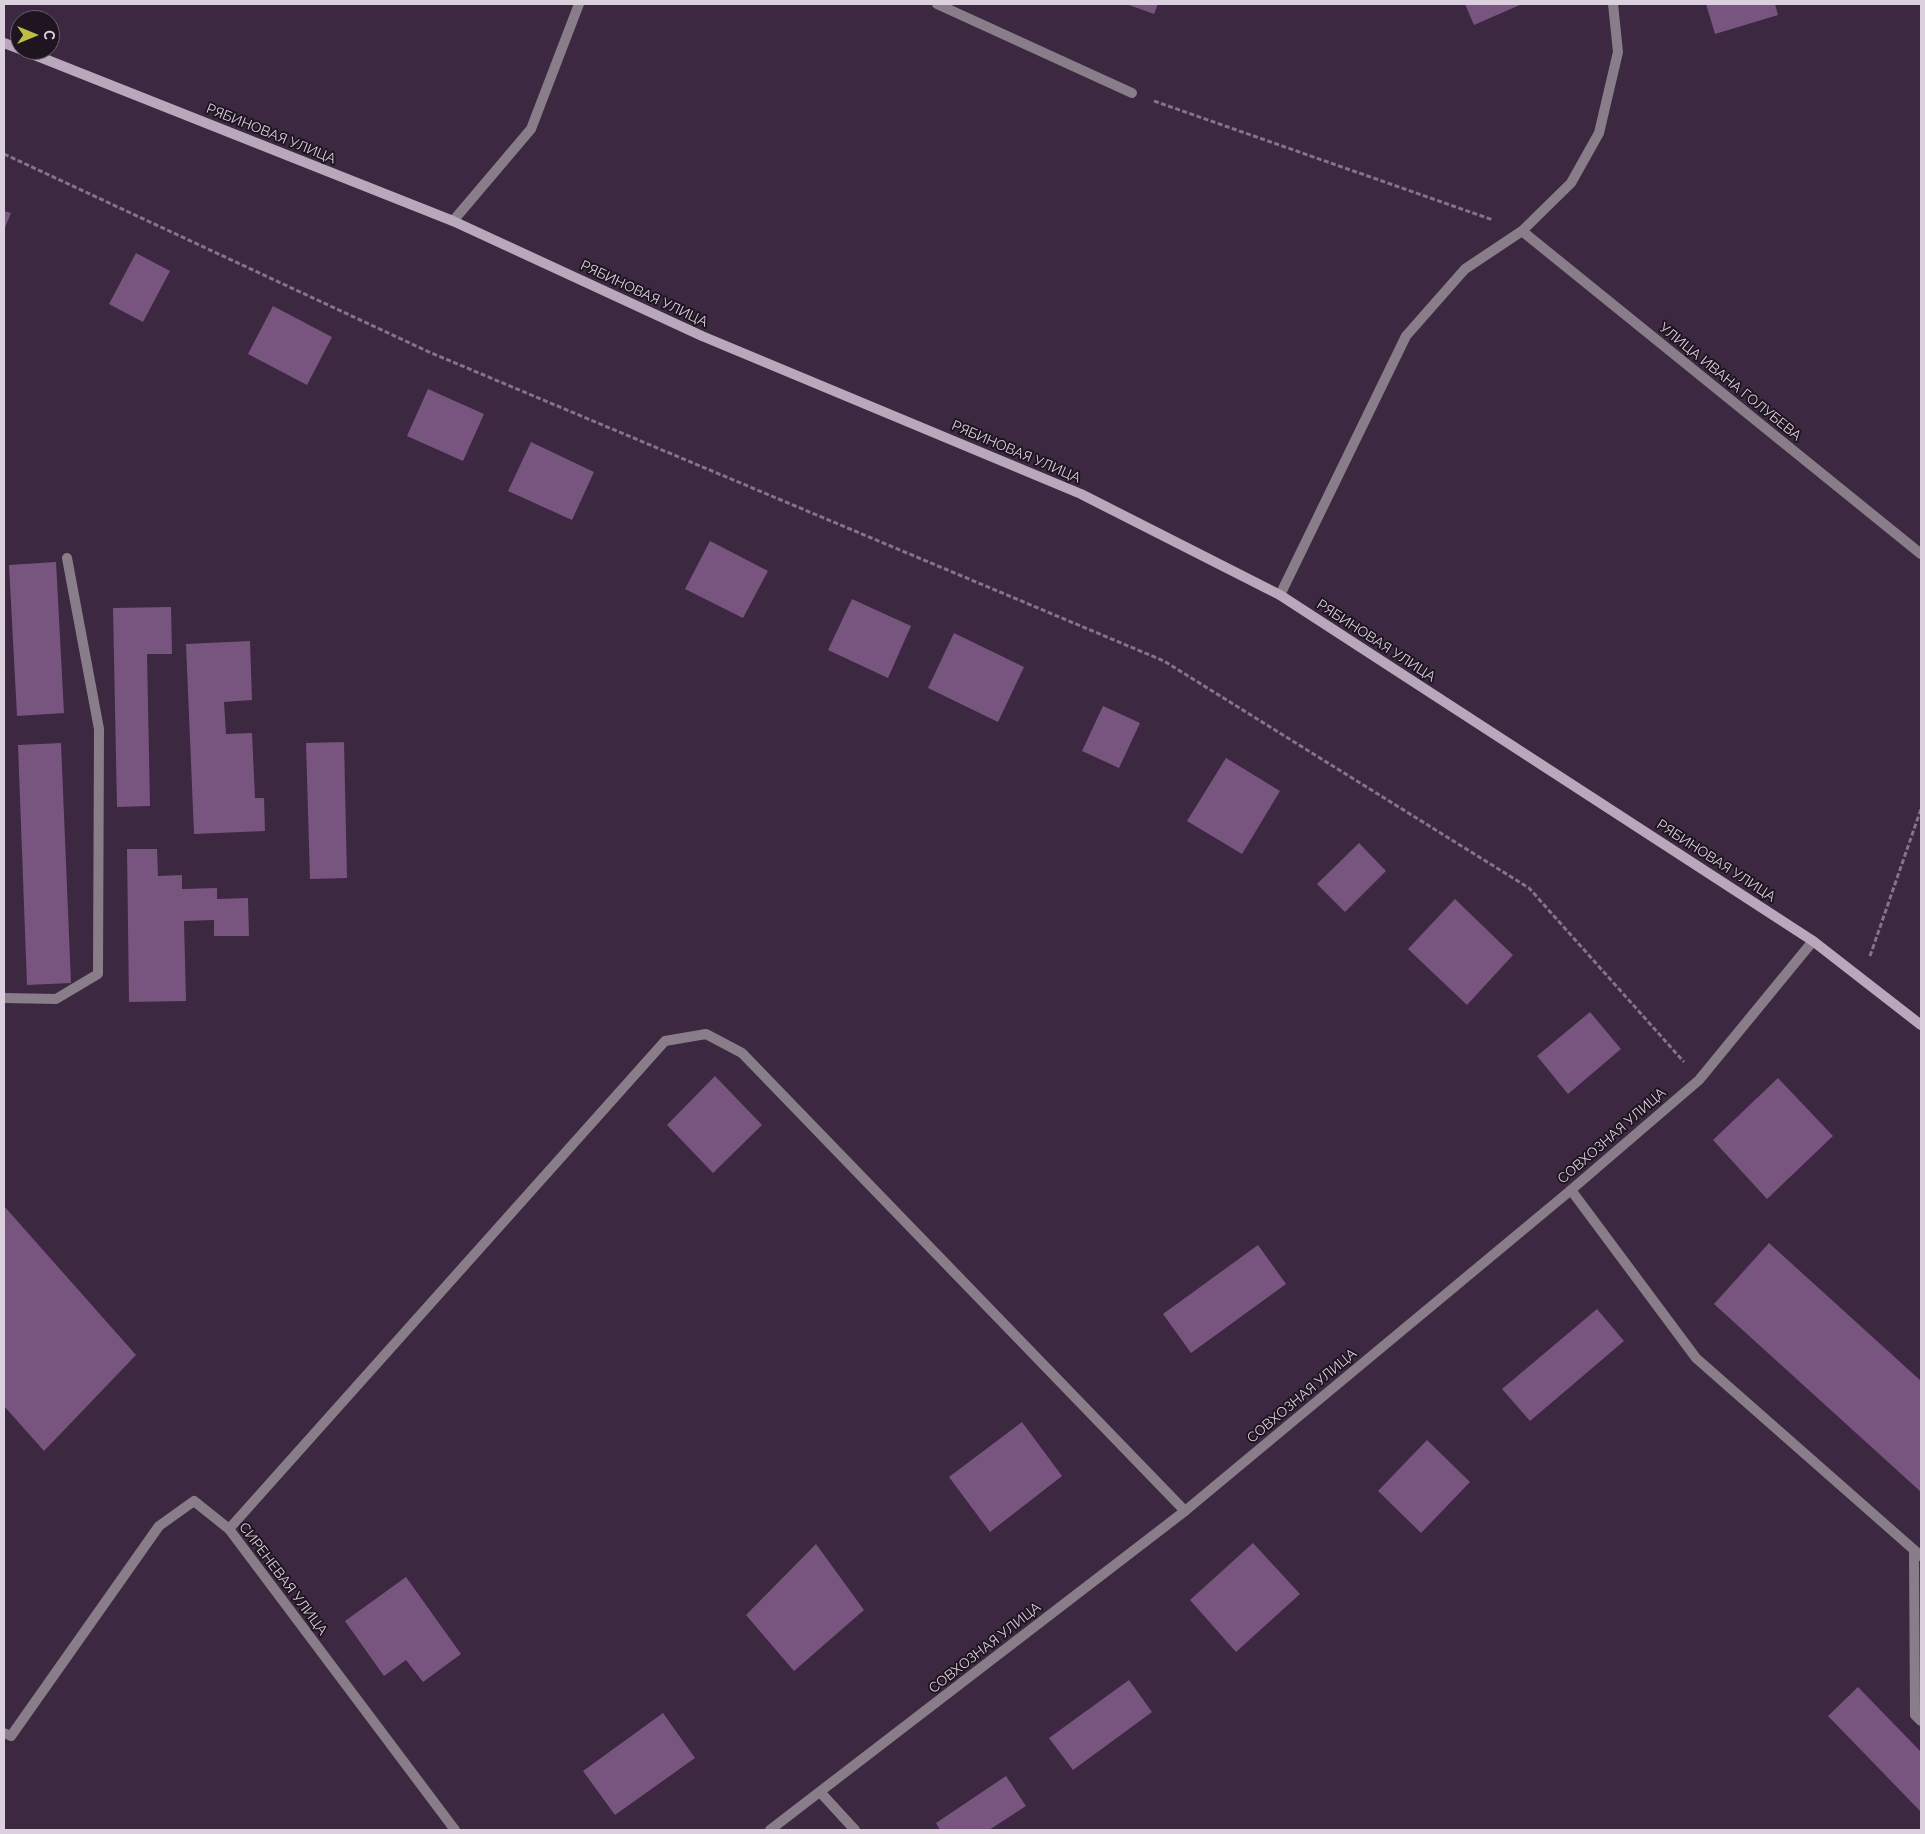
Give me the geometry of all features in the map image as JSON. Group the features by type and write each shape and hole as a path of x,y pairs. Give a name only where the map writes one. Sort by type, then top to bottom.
{"main road":[{"name":"РЯБИНОВАЯ УЛИЦА","path":"46,60 453,221 702,336 1080,494 1280,596 1813,942 1921,1025"}],"street":[{"path":"453,221 531,129 579,4"},
{"path":"937,4 1132,93"},
{"path":"1280,596 1406,336 1465,269 1522,231 1571,184 1599,133 1618,52 1613,4"},
{"name":"УЛИЦА ИВАНА ГОЛУБЕВА","path":"1522,231 1921,554"},
{"path":"4,998 56,999 98,974 99,729 67,558"},
{"name":"СОВХОЗНАЯ УЛИЦА","path":"770,1830 821,1793 1185,1511 1571,1190 1699,1080 1813,942"},
{"path":"229,1529 665,1042 706,1034 742,1053 1185,1511"},
{"path":"1571,1190 1696,1358 1918,1553 1916,1715 1921,1721"},
{"name":"СИРЕНЕВАЯ УЛИЦА","path":"4,1733 11,1736 159,1526 194,1501 229,1529 455,1830"},
{"path":"821,1793 855,1830"}],"path":[{"path":"1132,93 1522,231"},
{"path":"4,154 429,352 1164,661 1529,888 1699,1080"},
{"path":"1862,978 1921,809"}],"building":[{"path":"1126,4 1158,4 1154,14"},
{"path":"1465,4 1522,4 1474,25"},
{"path":"1706,4 1775,4 1778,15 1715,34"},
{"path":"4,211 11,213 4,230"},
{"path":"136,253 170,271 143,322 109,304"},
{"path":"273,306 332,337 307,385 248,354"},
{"path":"428,389 484,414 463,461 407,436"},
{"path":"531,442 594,472 572,520 508,491"},
{"path":"710,541 768,571 743,618 685,589"},
{"path":"56,562 64,713 17,716 9,565"},
{"path":"852,599 911,626 888,678 828,650"},
{"path":"171,607 172,654 147,654 150,806 117,807 113,608"},
{"path":"954,633 1024,667 998,722 928,688"},
{"path":"250,641 252,700 224,702 226,734 252,733 255,798 264,798 265,831 194,834 186,644"},
{"path":"1103,706 1140,723 1119,768 1082,751"},
{"path":"344,742 347,878 310,879 306,743"},
{"path":"61,743 71,983 27,985 18,745"},
{"path":"1226,758 1280,791 1242,854 1187,821"},
{"path":"1359,843 1386,871 1345,912 1317,884"},
{"path":"127,849 157,849 158,876 182,875 182,889 217,888 217,899 248,898 249,936 214,936 214,920 184,921 186,1001 129,1002"},
{"path":"1455,899 1513,955 1467,1005 1408,949"},
{"path":"1590,1012 1621,1049 1568,1094 1537,1056"},
{"path":"715,1076 762,1125 713,1173 667,1125"},
{"path":"1778,1078 1833,1136 1767,1199 1713,1140"},
{"path":"4,1206 136,1355 44,1451 4,1406"},
{"path":"1769,1243 1921,1381 1921,1492 1714,1304"},
{"path":"1258,1245 1286,1284 1191,1353 1163,1314"},
{"path":"1597,1309 1624,1341 1530,1421 1502,1389"},
{"path":"1022,1422 1062,1476 990,1532 949,1477"},
{"path":"1427,1440 1470,1482 1421,1533 1378,1491"},
{"path":"1253,1543 1300,1594 1236,1652 1190,1600"},
{"path":"816,1544 864,1610 794,1671 746,1615"},
{"path":"406,1577 461,1654 423,1682 406,1660 384,1676 345,1621"},
{"path":"1129,1680 1152,1712 1073,1770 1049,1738"},
{"path":"1858,1687 1921,1752 1921,1812 1828,1716"},
{"path":"663,1713 695,1758 615,1815 583,1771"},
{"path":"1006,1776 1026,1806 989,1830 940,1830 936,1823"}]}
